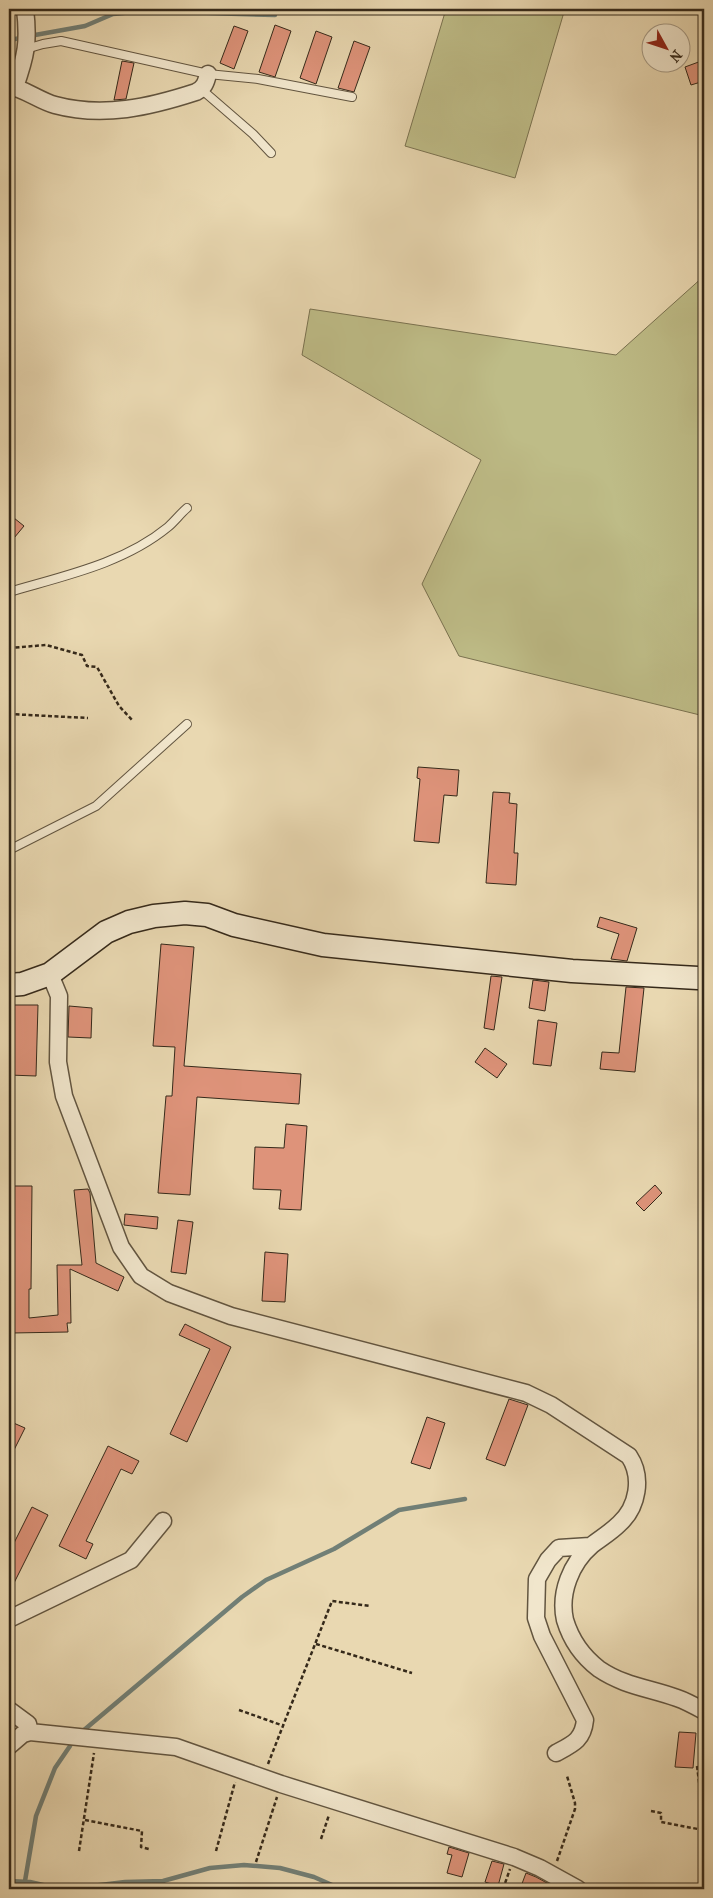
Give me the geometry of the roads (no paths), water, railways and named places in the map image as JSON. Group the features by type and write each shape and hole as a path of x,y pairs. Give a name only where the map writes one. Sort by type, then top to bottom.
{"street":[{"path":"25,9 28,32 25,59 12,86 39,99 58,106 101,112 120,111 154,104 205,82"},
{"path":"9,985 22,984 50,974 91,942 117,926 154,916 184,913 207,915 234,925 323,944 572,971 698,978"},
{"path":"50,974 59,996 58,1062 64,1096 121,1247 141,1276 170,1293 231,1316 526,1393 550,1405 618,1447 629,1456 636,1466 638,1477 633,1505 619,1525 590,1546 574,1568 564,1592 563,1602 568,1628 579,1650 599,1668 620,1681 630,1686 677,1698 704,1710"},
{"path":"9,1619 131,1560 163,1521"},
{"path":"556,1753 575,1743 584,1730 586,1720 542,1636 536,1618 537,1580 548,1560 559,1548 590,1546"},
{"path":"9,1710 28,1724 30,1732"},
{"path":"9,1746 23,1734 30,1732 176,1747 281,1784 514,1857 540,1868 578,1889"}],"lane":[{"path":"26,49 61,41 155,63 188,68 205,82 271,153"},
{"path":"205,82 258,79 352,97"},
{"path":"9,592 122,556 158,534 187,508"},
{"path":"9,850 96,806 187,724"}],"waterway":[{"path":"35,35 85,26 113,14 207,13 275,15"},
{"path":"9,40 21,38"},
{"path":"84,1730 242,1597 266,1580 334,1549 399,1510 465,1499"},
{"path":"25,1881 36,1816 55,1768 70,1746"},
{"path":"9,1881 30,1882 67,1889 125,1882 163,1881 210,1868 244,1865 280,1868 314,1877 341,1889"}]}
